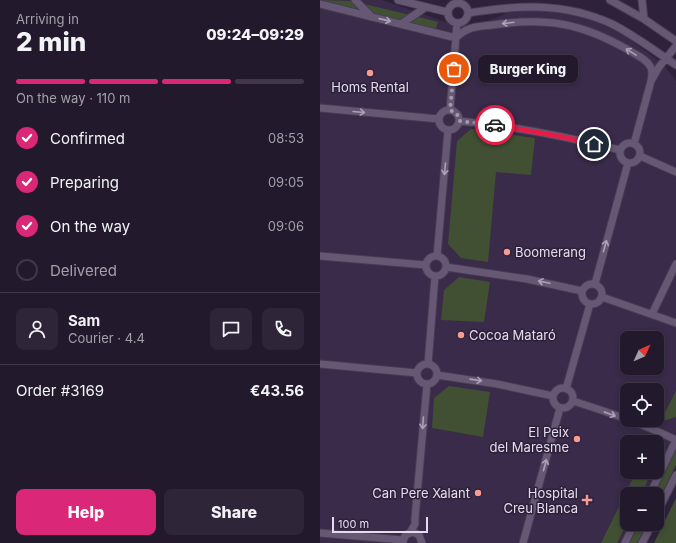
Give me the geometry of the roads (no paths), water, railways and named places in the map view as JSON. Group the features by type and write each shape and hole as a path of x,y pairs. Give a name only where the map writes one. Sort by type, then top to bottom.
{"street":[{"path":"356,0 372,17"},
{"path":"398,0 447,12"},
{"path":"610,0 644,19 676,41"},
{"path":"642,0 644,19"},
{"path":"447,12 451,5 457,1 465,6 468,13 465,20 457,24"},
{"path":"320,4 456,38"},
{"path":"468,13 530,6 556,8 582,13 612,24 676,65"},
{"path":"401,24 426,7"},
{"path":"447,12 450,20 457,24"},
{"path":"456,38 461,32 478,26 527,21 544,21 560,23 600,35 638,56 651,66 652,70 651,81 634,144"},
{"path":"450,110 457,24"},
{"path":"651,81 665,58 676,46"},
{"path":"320,108 439,119"},
{"path":"450,110 457,114 459,121 455,128 448,130 442,128 439,119 442,112 450,110"},
{"path":"459,121 507,127 558,136 620,150"},
{"path":"437,256 448,130"},
{"path":"620,150 627,143 634,144 639,149 640,156"},
{"path":"620,150 622,158 628,163 634,162 640,156"},
{"path":"640,156 676,172"},
{"path":"595,284 628,163"},
{"path":"320,256 426,264"},
{"path":"437,256 444,259 446,266 441,274 435,276 427,271 426,264 429,258 437,256"},
{"path":"652,314 676,264"},
{"path":"446,266 527,279 582,291"},
{"path":"428,364 435,276"},
{"path":"595,284 586,286 582,291 583,299 590,304 596,303 602,296"},
{"path":"595,284 600,288 602,296"},
{"path":"602,296 676,323"},
{"path":"566,388 590,304"},
{"path":"320,364 417,373"},
{"path":"428,364 436,369 437,375 434,381 427,384 420,380 417,373 422,365 428,364"},
{"path":"437,375 497,384 553,396"},
{"path":"320,534 403,542 405,536 410,533 415,524 416,518 427,384"},
{"path":"566,388 572,395 572,402 566,408 560,408 554,404 553,396 559,389 566,388"},
{"path":"572,402 654,430 676,440 653,487"},
{"path":"523,543 560,408"},
{"path":"664,499 676,475"},
{"path":"625,543 631,531"},
{"path":"642,543 648,531"},
{"path":"410,533 416,533 419,535 422,542 430,543"}],"place":[{"name":"Burger King","path":"454,69"},
{"name":"Homs Rental","path":"370,73"},
{"name":"Boomerang","path":"507,252"},
{"name":"Cocoa Mataró","path":"461,335"},
{"name":"El Peix del Maresme","path":"577,439"},
{"name":"Can Pere Xalant","path":"478,493"},
{"name":"Hospital Creu Blanca","path":"587,500"}]}
